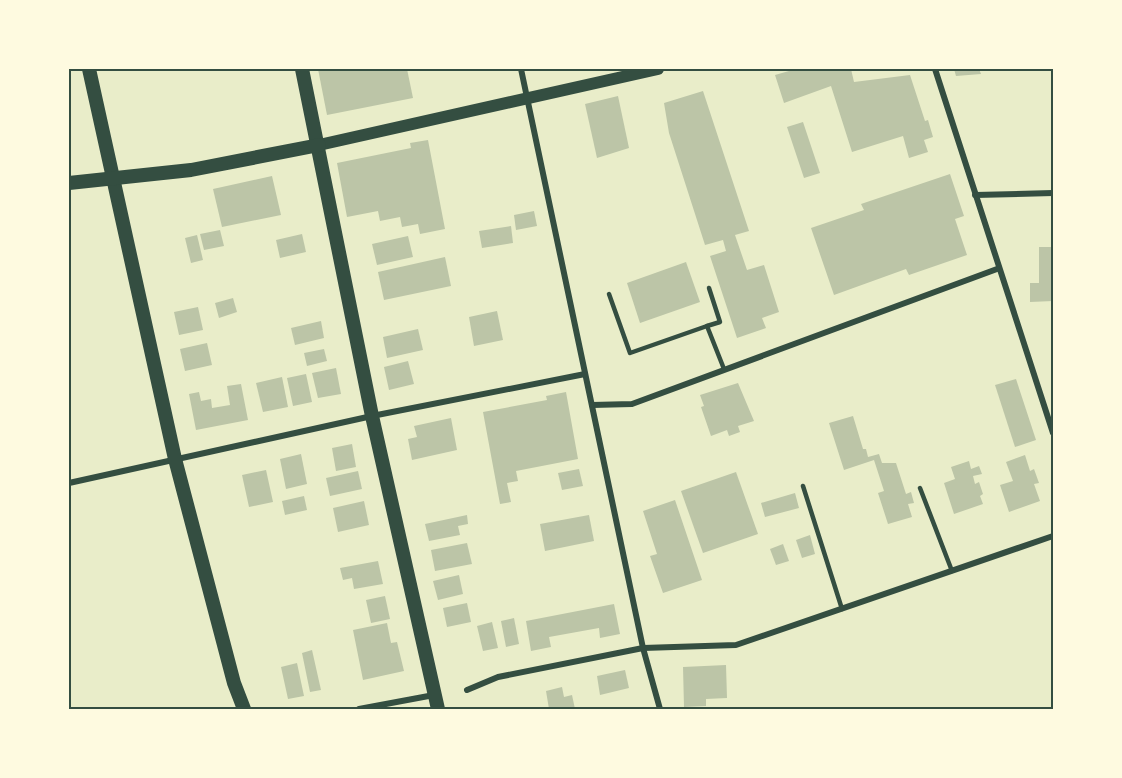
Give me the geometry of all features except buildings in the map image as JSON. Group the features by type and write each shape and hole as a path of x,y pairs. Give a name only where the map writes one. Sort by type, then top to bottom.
{"main road":[{"path":"89,69 175,459 234,682 244,709"},
{"path":"302,69 372,416 438,709"},
{"path":"69,183 113,180 231,164 658,69"}],"street":[{"path":"521,69 643,648 660,709"},
{"path":"935,69 998,269 1050,415 1053,433"},
{"path":"975,195 1053,193"},
{"path":"592,405 632,404 998,269"},
{"path":"69,483 372,416 585,374"},
{"path":"466,690 498,677 643,648 736,645 1053,536"},
{"path":"359,709 434,695"}],"lane":[{"path":"609,294 630,353 720,321 709,288"},
{"path":"707,326 724,369"},
{"path":"803,486 842,609"},
{"path":"920,488 952,571"}]}
